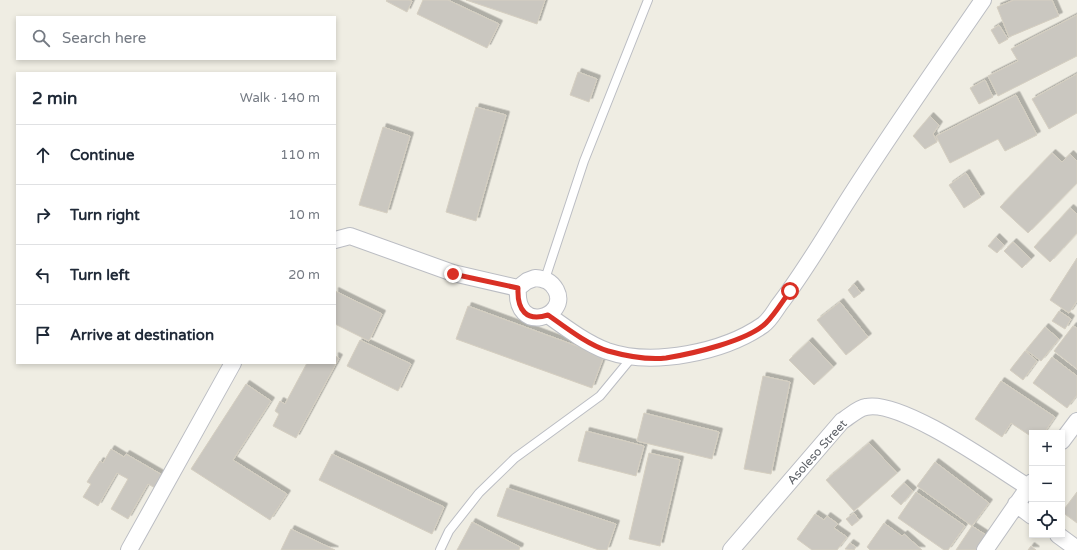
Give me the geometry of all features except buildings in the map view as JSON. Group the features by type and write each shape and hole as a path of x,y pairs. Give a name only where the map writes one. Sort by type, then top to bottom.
{"street":[{"path":"548,315 573,333 607,351 633,356 665,358 716,346 744,336 765,324 790,291 866,171 983,0"},
{"path":"336,240 350,236 453,274 518,288"},
{"path":"536,278 544,279 552,284 557,292 556,305 548,315 540,318 531,317 523,312 518,305 518,288 527,281 536,278"},
{"path":"129,550 232,364"},
{"name":"Asoleso Street","path":"731,550 842,421 865,407 888,407 924,423 1029,483"},
{"path":"1065,437 1077,421"},
{"path":"985,550 1029,485"},
{"path":"1016,504 1029,514"},
{"path":"1062,538 1077,549"}],"lane":[{"path":"544,279 584,161 648,0"},
{"path":"440,550 449,531 480,493 515,458 600,396 633,356"}],"route":[{"path":"453,274 518,288 518,305 523,312 531,317 540,318 548,315 573,333 607,351 633,356 665,358 716,346 744,336 765,324 790,291"}]}
